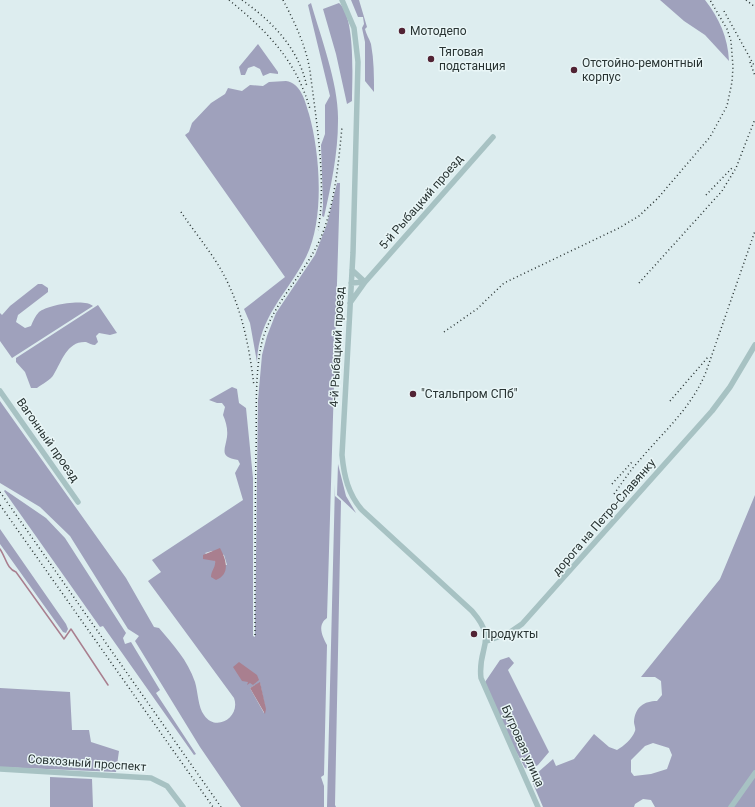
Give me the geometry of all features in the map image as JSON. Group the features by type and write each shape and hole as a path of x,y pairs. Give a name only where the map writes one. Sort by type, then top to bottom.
{"street":[{"name":"4-й Рыбацкий проезд","path":"342,0 354,28 357,50 352,270 349,303 342,455 347,486 358,506 472,611 484,628 487,641"},
{"name":"5-й Рыбацкий проезд","path":"349,303 493,137"},
{"path":"352,270 366,282"},
{"path":"351,283 366,282"},
{"name":"дорога на Петро-Славянку","path":"487,641 509,633 522,624 555,589 712,411 730,387 755,345"},
{"name":"Вагонный проезд","path":"0,391 78,502"},
{"name":"Бугровая улица","path":"487,641 480,672 487,694 538,807"},
{"name":"Совхозный проспект","path":"0,769 151,778 167,786 183,807"},
{"path":"731,807 755,773"}],"shaded area":[{"path":"351,0 359,0 367,27 365,29 371,44 373,56 374,92 365,81 365,42 362,28 364,24 363,17 358,17"},
{"path":"660,0 705,0 715,14 722,28 727,44 729,61 705,35 684,21"},
{"path":"311,3 333,77 338,107 338,133 332,182 324,217 322,216 321,145 325,134 325,105 330,96 308,5"},
{"path":"339,3 344,10 351,35 352,101 347,104 336,54 323,9"},
{"path":"258,44 278,74 270,73 263,76 260,69 254,66 248,68 245,75 241,75 239,67"},
{"path":"286,81 295,85 302,93 309,114 316,147 318,166 318,205 312,242 299,270 268,318 259,346 257,362 250,323 244,309 285,277 185,135 189,132 192,123 211,103 225,94 228,88 242,91 250,85 263,86 269,82"},
{"path":"337,183 340,183 327,618 321,627 322,634 327,645 324,775 321,777 324,786 324,807 241,807 200,747 135,641 139,636 128,629 70,536 40,507 0,483 0,401 126,578 154,627 159,628 188,666 195,682 199,704 204,715 215,723 221,723 231,716 234,711 234,698 148,581 161,572 152,560 243,500 235,473 240,464 238,460 228,457 225,452 227,434 223,415 225,407 222,403 209,400 232,387 237,389 239,403 246,408 253,478 253,636 255,637 258,400 262,355 267,336 276,313 315,255 327,224","holes":["212,551 224,555 227,565 216,564 215,561 205,553","260,683 265,707 264,713 250,688"]},
{"path":"38,284 42,284 48,288 48,292 18,315 16,322 25,328 31,326 35,317 43,309 66,303 82,303 93,306 12,358 0,341 0,313 2,315 10,306"},
{"path":"98,305 117,333 110,335 99,333 96,336 98,342 95,345 86,342 74,345 66,353 51,378 37,388 31,388 25,372 16,362 16,358"},
{"path":"338,464 346,496 356,513 337,495"},
{"path":"335,484 335,496 341,501 336,807 327,807"},
{"path":"5,490 46,518 65,538 126,633 123,638 125,644 131,642 160,690 156,693 196,754 194,755 103,626 100,627 4,491"},
{"path":"755,495 755,807 655,807 651,800 643,799 635,804 634,807 543,807 532,781 553,759 556,766 574,759 594,734 609,747 617,750 634,734 634,722 638,709 648,702 657,701 662,695 661,681 655,677 641,677 720,579","holes":["653,743 669,748 672,755 667,769 651,774 634,776 631,772 631,760 645,746"]},
{"path":"0,529 66,624 68,629 66,633 63,632 0,544"},
{"path":"220,548 226,566 224,574 216,580 211,577 215,561 203,559 203,555"},
{"path":"509,657 514,663 508,670 549,752 538,765 530,769 525,768 512,744 485,682 500,660"},
{"path":"239,662 257,675 259,680 253,685 250,683 247,685 248,682 242,681 233,667"},
{"path":"260,682 266,709 265,714 250,688"},
{"path":"0,688 70,692 72,730 89,730 91,742 119,751 116,772 0,767"},
{"path":"50,777 92,779 93,807 50,807"}],"waterway":[{"path":"0,549 9,566 16,572 64,639 71,629 108,685"}],"railway":[{"path":"229,0 268,35 288,61 297,76 310,109"},
{"path":"242,0 274,27 283,38 298,60 307,87"},
{"path":"283,0 300,35 310,71 320,151 321,192 318,230"},
{"path":"444,332 477,309 504,283 619,228 639,216 658,198 710,137 727,106 732,82 733,67 731,41 727,29 710,0"},
{"path":"746,0 755,7"},
{"path":"724,11 755,67"},
{"path":"750,62 755,76"},
{"path":"639,283 722,191 736,168 755,119"},
{"path":"255,635 256,397 259,355 271,318 313,253 326,224 334,192 342,127"},
{"path":"706,195 732,168"},
{"path":"181,212 220,268 239,310 250,355 254,386"},
{"path":"614,494 635,466 684,409 700,385 706,372 755,231"},
{"path":"670,401 708,357"},
{"path":"612,484 632,462"},
{"path":"0,492 221,807"},
{"path":"0,505 213,807"}],"place":[{"name":"Мотодепо","path":"402,31"},
{"name":"Тяговая подстанция","path":"431,59"},
{"name":"Отстойно-ремонтный корпус","path":"574,70"},
{"name":"\"Стальпром СПб\"","path":"413,394"},
{"name":"Продукты","path":"474,634"}]}
